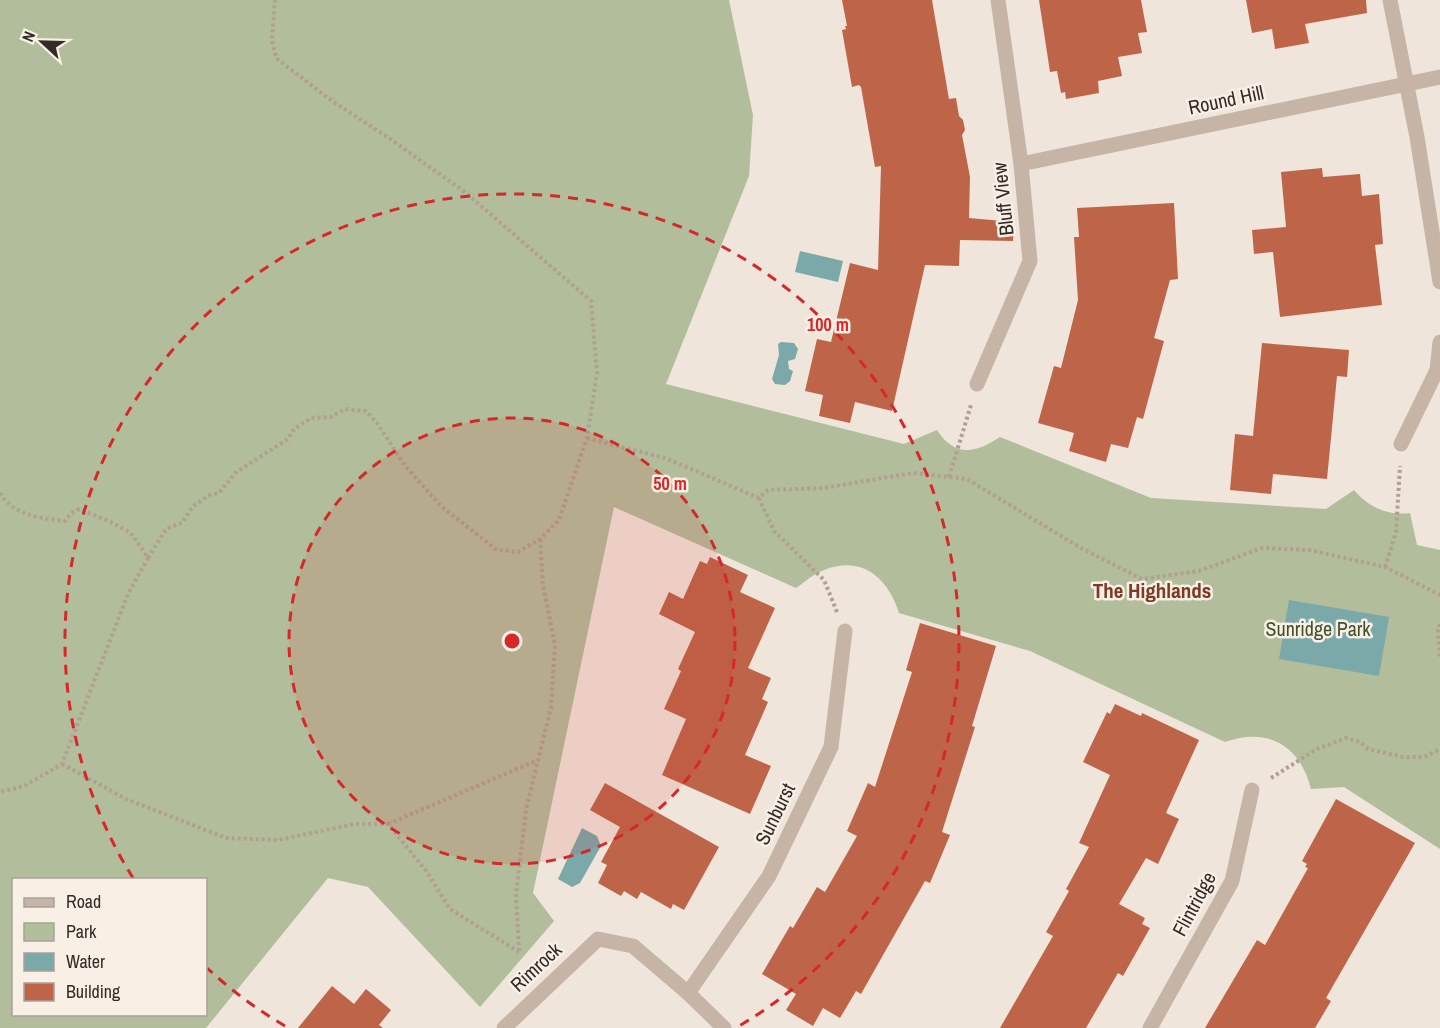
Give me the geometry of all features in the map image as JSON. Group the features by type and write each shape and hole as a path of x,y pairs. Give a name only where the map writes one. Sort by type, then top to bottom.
{"street":[{"name":"Bluff View","path":"977,384 1030,261 1021,164 998,0"},
{"path":"1390,0 1407,83 1440,282"},
{"name":"Round Hill","path":"1021,164 1440,77"},
{"path":"1401,444 1437,370 1440,342"},
{"name":"Sunburst","path":"688,993 769,876 831,747 845,631"},
{"name":"Flintridge","path":"1150,1028 1232,881 1252,790"},
{"name":"Rimrock","path":"504,1028 598,939 633,946 688,993"},
{"path":"688,993 724,1028"}],"path":[{"path":"0,792 24,786 62,764 128,594 166,529 182,524 193,506 210,495 219,493 235,472 288,439 294,429 311,418 331,417 345,409 366,411 377,423 406,467 442,507 497,550 518,552 540,539 559,520 587,438 597,373 591,301 466,193 332,100 276,58 272,39 275,0"},
{"path":"949,477 977,384"},
{"path":"587,438 664,458 759,498 774,531 824,580 845,631"},
{"path":"1385,567 1396,532 1401,444"},
{"path":"759,498 768,490 824,488 913,473 968,479 1081,548 1142,579 1199,571 1262,548 1309,550 1385,567 1440,595"},
{"path":"0,493 4,500 21,513 38,518 65,521 70,514 79,509 111,522 131,533 148,558"},
{"path":"388,824 427,872 450,909 519,952 516,894 526,810 551,708 555,645 543,585 540,539"},
{"path":"1440,624 1438,630 1440,657"},
{"path":"1252,790 1317,748 1346,738 1360,742 1368,749 1403,757 1424,757 1440,749"},
{"path":"62,764 126,799 226,838 278,840 355,824 388,824 538,760"}],"green space":[{"name":"Sunridge Park","path":"0,0 729,0 753,115 749,176 666,384 904,444 937,430 951,445 966,450 983,447 1000,437 1151,498 1326,509 1354,490 1372,506 1386,512 1410,513 1417,545 1440,550 1440,849 1344,787 1311,789 1299,761 1280,743 1255,737 1225,742 1030,651 899,613 888,589 872,573 862,568 850,565 824,570 796,588 614,507 533,893 554,921 480,1007 368,887 328,878 206,1028 0,1028"}],"water":[{"path":"800,251 843,261 838,282 795,272"},
{"path":"781,342 794,343 798,349 795,359 788,361 789,369 793,371 790,381 785,385 775,384 772,379 779,355 778,344"},
{"path":"1289,600 1389,617 1379,676 1279,659"},
{"path":"582,828 597,836 601,846 580,883 572,887 558,879"}],"building":[{"path":"842,0 932,0 949,99 956,98 959,116 963,120 965,130 962,135 970,177 969,218 1014,222 1013,241 960,240 959,266 925,265 892,411 855,402 850,423 819,416 823,395 805,391 817,339 831,342 850,263 878,270 881,166 875,167 861,87 859,85 852,87 842,30 847,26"},
{"path":"1039,0 1141,0 1147,32 1138,33 1142,53 1118,57 1122,76 1098,81 1099,93 1066,99 1065,92 1061,93 1057,71 1050,72"},
{"path":"1246,0 1366,0 1367,13 1305,24 1309,43 1275,49 1272,29 1252,33"},
{"path":"1322,168 1323,177 1360,174 1362,196 1379,194 1383,244 1375,245 1382,305 1280,317 1273,252 1254,254 1252,230 1286,227 1281,172"},
{"path":"1174,203 1178,279 1170,280 1154,338 1164,341 1143,419 1137,417 1128,448 1111,444 1106,462 1069,451 1074,433 1038,423 1054,366 1061,368 1078,300 1074,237 1079,237 1077,208"},
{"path":"1262,343 1349,350 1347,377 1337,376 1327,479 1273,474 1271,494 1230,490 1235,434 1253,436"},
{"path":"710,557 748,575 740,592 775,608 748,668 771,678 762,699 768,702 745,755 771,766 750,814 662,775 686,719 664,709 681,671 678,669 695,632 659,614 669,592 683,599 700,561 707,564"},
{"path":"920,623 996,646 972,726 975,727 942,832 950,835 930,883 925,881 861,994 856,991 840,1018 823,1008 813,1026 786,1010 796,994 762,974 790,926 793,928 817,887 825,892 857,836 847,831 868,783 875,787 912,672 906,670"},
{"path":"1115,704 1141,716 1142,713 1199,740 1166,813 1179,819 1158,864 1146,858 1119,904 1145,918 1142,924 1150,928 1123,976 1118,973 1086,1028 1000,1028 1053,936 1046,932 1069,891 1066,889 1089,847 1079,843 1110,775 1083,762 1107,712 1110,714"},
{"path":"605,783 719,847 684,910 673,904 671,909 641,892 637,899 624,891 621,896 598,883 607,865 601,862 620,827 590,810"},
{"path":"1336,799 1415,843 1326,998 1331,1001 1315,1028 1205,1028 1257,940 1265,945 1308,868 1305,867 1307,864 1302,861"},
{"path":"332,986 354,1004 366,989 391,1010 379,1025 383,1028 298,1028"}],"district":[{"name":"The Highlands","path":"1152,591"}]}
